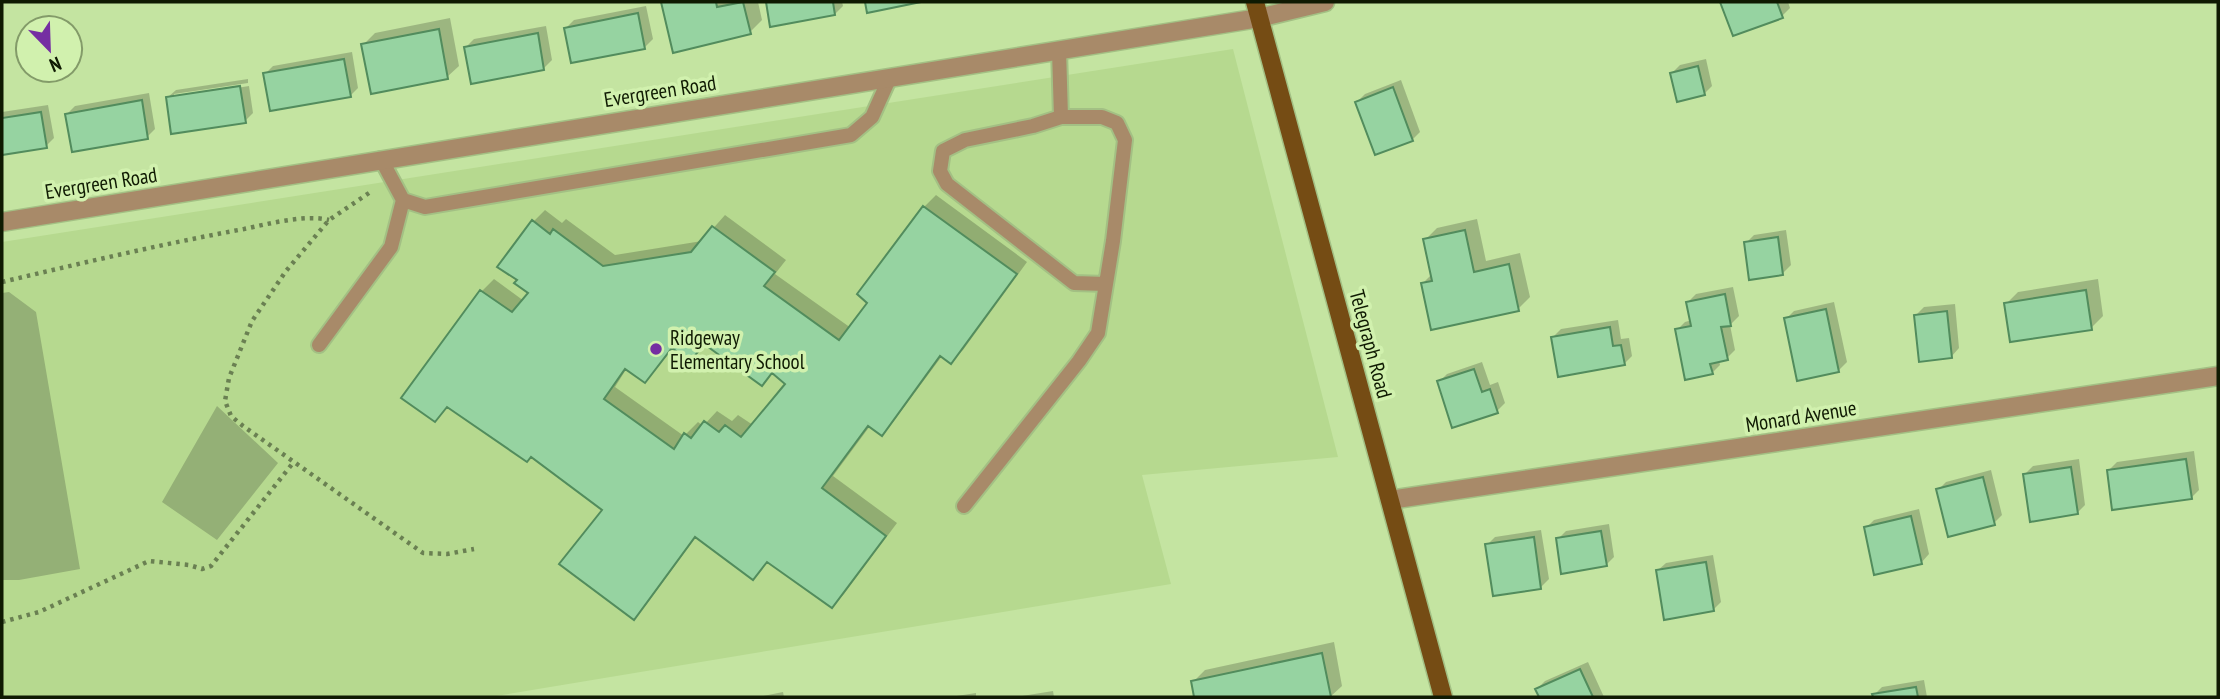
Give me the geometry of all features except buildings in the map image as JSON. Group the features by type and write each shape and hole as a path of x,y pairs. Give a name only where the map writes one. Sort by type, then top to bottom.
{"main road":[{"name":"Telegraph Road","path":"1257,10 1443,697"}],"street":[{"name":"Evergreen Road","path":"2,222 1059,50 1257,10 1325,2"},
{"name":"Monard Avenue","path":"1390,500 2218,376"}],"lane":[{"path":"1059,50 1061,117"},
{"path":"403,200 425,207 850,135 872,117 890,77"},
{"path":"964,506 1079,361 1098,333 1106,284 1125,140 1117,123 1102,117 1061,117 965,141 943,151 940,171 947,184 1074,283 1106,284"},
{"path":"319,345 391,247 403,200 381,159"}],"path":[{"path":"369,193 329,220 286,271 252,321 229,378 225,401 231,416 237,421 423,554 447,554 474,549"},
{"path":"2,282 188,239 318,217 329,220"},
{"path":"2,622 39,612 149,561 202,569 211,566 293,463"}],"shaded area":[{"name":"Ridgeway Elementary School","path":"1233,49 1338,457 1142,475 1171,584 490,697 2,697 2,242"},
{"path":"9,292 36,312 80,569 19,580 2,580 2,293"},
{"path":"217,406 278,463 217,540 162,502"}],"place":[{"name":"Ridgeway Elementary School","path":"656,349"}]}
